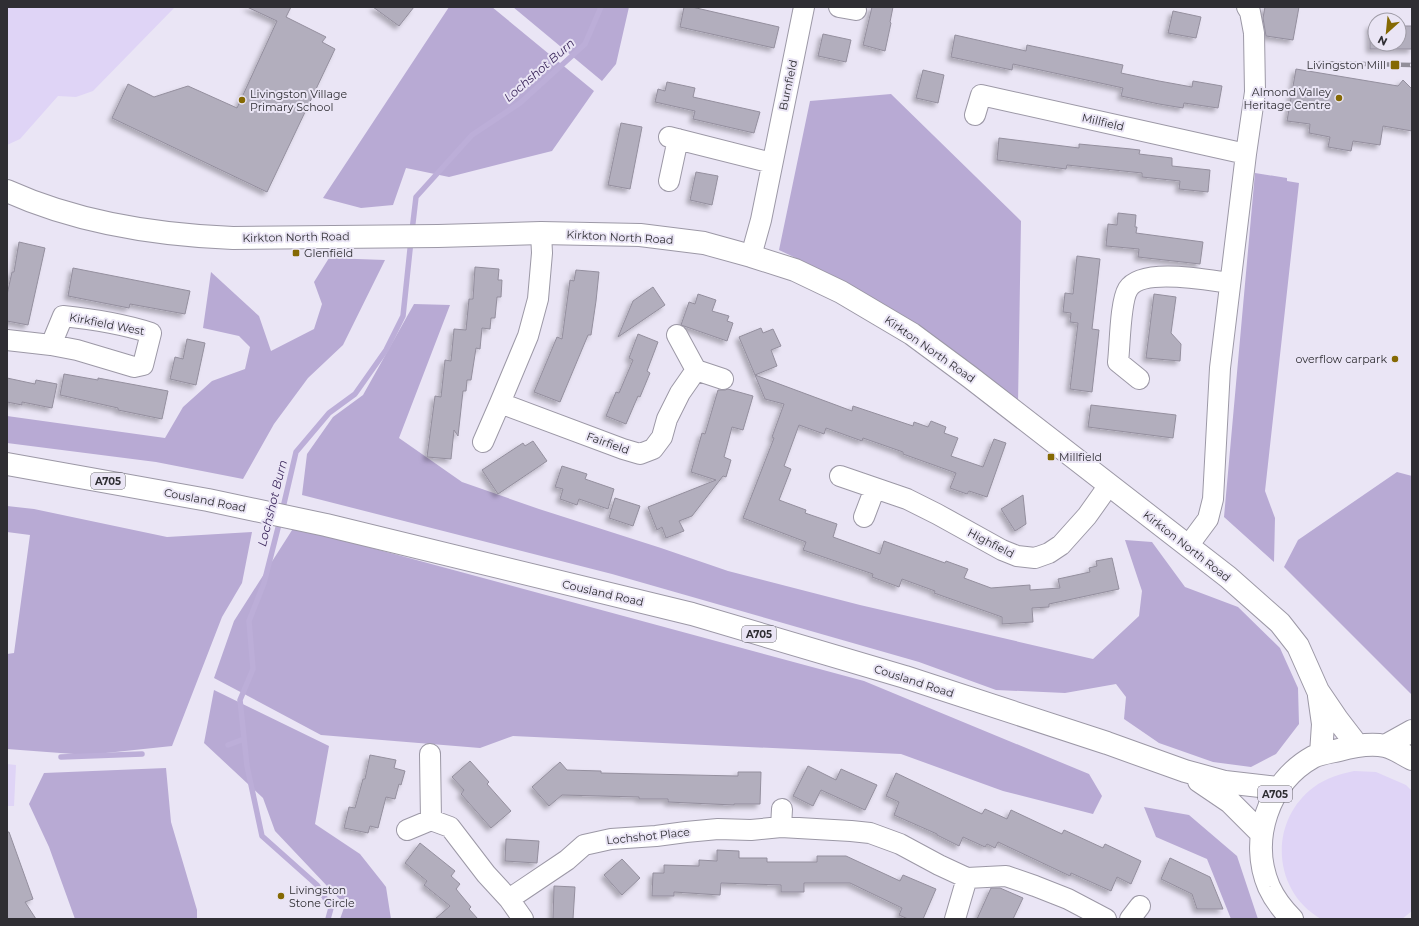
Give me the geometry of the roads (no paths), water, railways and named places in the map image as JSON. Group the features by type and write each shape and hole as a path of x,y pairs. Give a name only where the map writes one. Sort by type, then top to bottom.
{"main road":[{"name":"Kirkton North Road","path":"7,191 23,198 96,222 138,230 199,237 438,236 541,233 640,236 704,243 795,270 841,292 912,334 970,377 1228,577 1280,623 1298,646 1318,691 1336,719 1357,745"},
{"name":"Cousland Road","path":"7,464 208,500 326,525 692,614 905,677 1107,743 1185,771 1225,782 1278,788"},
{"name":"Kirkton North Road","path":"1318,691 1323,724 1321,754"},
{"path":"1385,746 1412,731"},
{"name":"A705","path":"1288,917 1269,887 1262,864 1261,833 1267,809 1278,788 1292,772 1313,757 1357,745 1385,746 1412,759"},
{"name":"Cousland Road","path":"1185,771 1230,802 1261,833"}],"street":[{"name":"Burnfield","path":"751,256 761,220 804,7"},
{"path":"1188,546 1208,519 1213,499 1220,368 1255,92 1254,33 1250,12 1247,7"},
{"name":"Millfield","path":"975,115 981,95 1246,154"},
{"path":"669,181 674,138 772,163"},
{"path":"483,442 528,336 538,299 542,253 541,233"},
{"path":"1139,379 1118,362 1124,302 1128,289 1133,284 1154,276 1181,276 1230,282"},
{"path":"677,335 696,370 723,379"},
{"path":"7,340 50,345"},
{"name":"Fairfield","path":"500,403 640,454 653,449 662,437 667,419 680,394 696,370"},
{"name":"Highfield","path":"840,476 907,500 1017,556 1035,558 1049,553 1061,545 1087,516 1109,485"},
{"path":"864,516 875,488"},
{"path":"430,754 431,820"},
{"name":"Lochshot Place","path":"509,899 567,860 584,845 611,838 656,836 718,829 751,830 782,818 851,831 870,833 900,844 967,878"},
{"path":"407,830 431,820 450,828 486,874 509,899 523,919"},
{"path":"955,919 967,878 1006,876 1068,899 1106,919"}],"waterway":[{"name":"Lochshot Burn","path":"412,231 416,197 472,135 520,103 585,44 601,7"},
{"name":"Lochshot Burn","path":"282,512 296,452 329,413 355,394 386,350 403,316 411,240"},
{"name":"Lochshot Burn","path":"280,520 264,583 249,621 253,669 240,700 247,766 262,836 317,885 331,908 328,919"},
{"path":"228,745 244,739"},
{"path":"61,757 142,754"}],"railway":[{"path":"1320,63 1412,65"}],"place":[{"name":"Livingston Mill","path":"1395,65"},
{"name":"Almond Valley Heritage Centre","path":"1339,98"},
{"name":"Livingston Village Primary School","path":"242,100"},
{"name":"Glenfield","path":"296,253"},
{"name":"overflow carpark","path":"1395,359"},
{"name":"Millfield","path":"1051,457"},
{"name":"Livingston Stone Circle","path":"281,896"}]}
